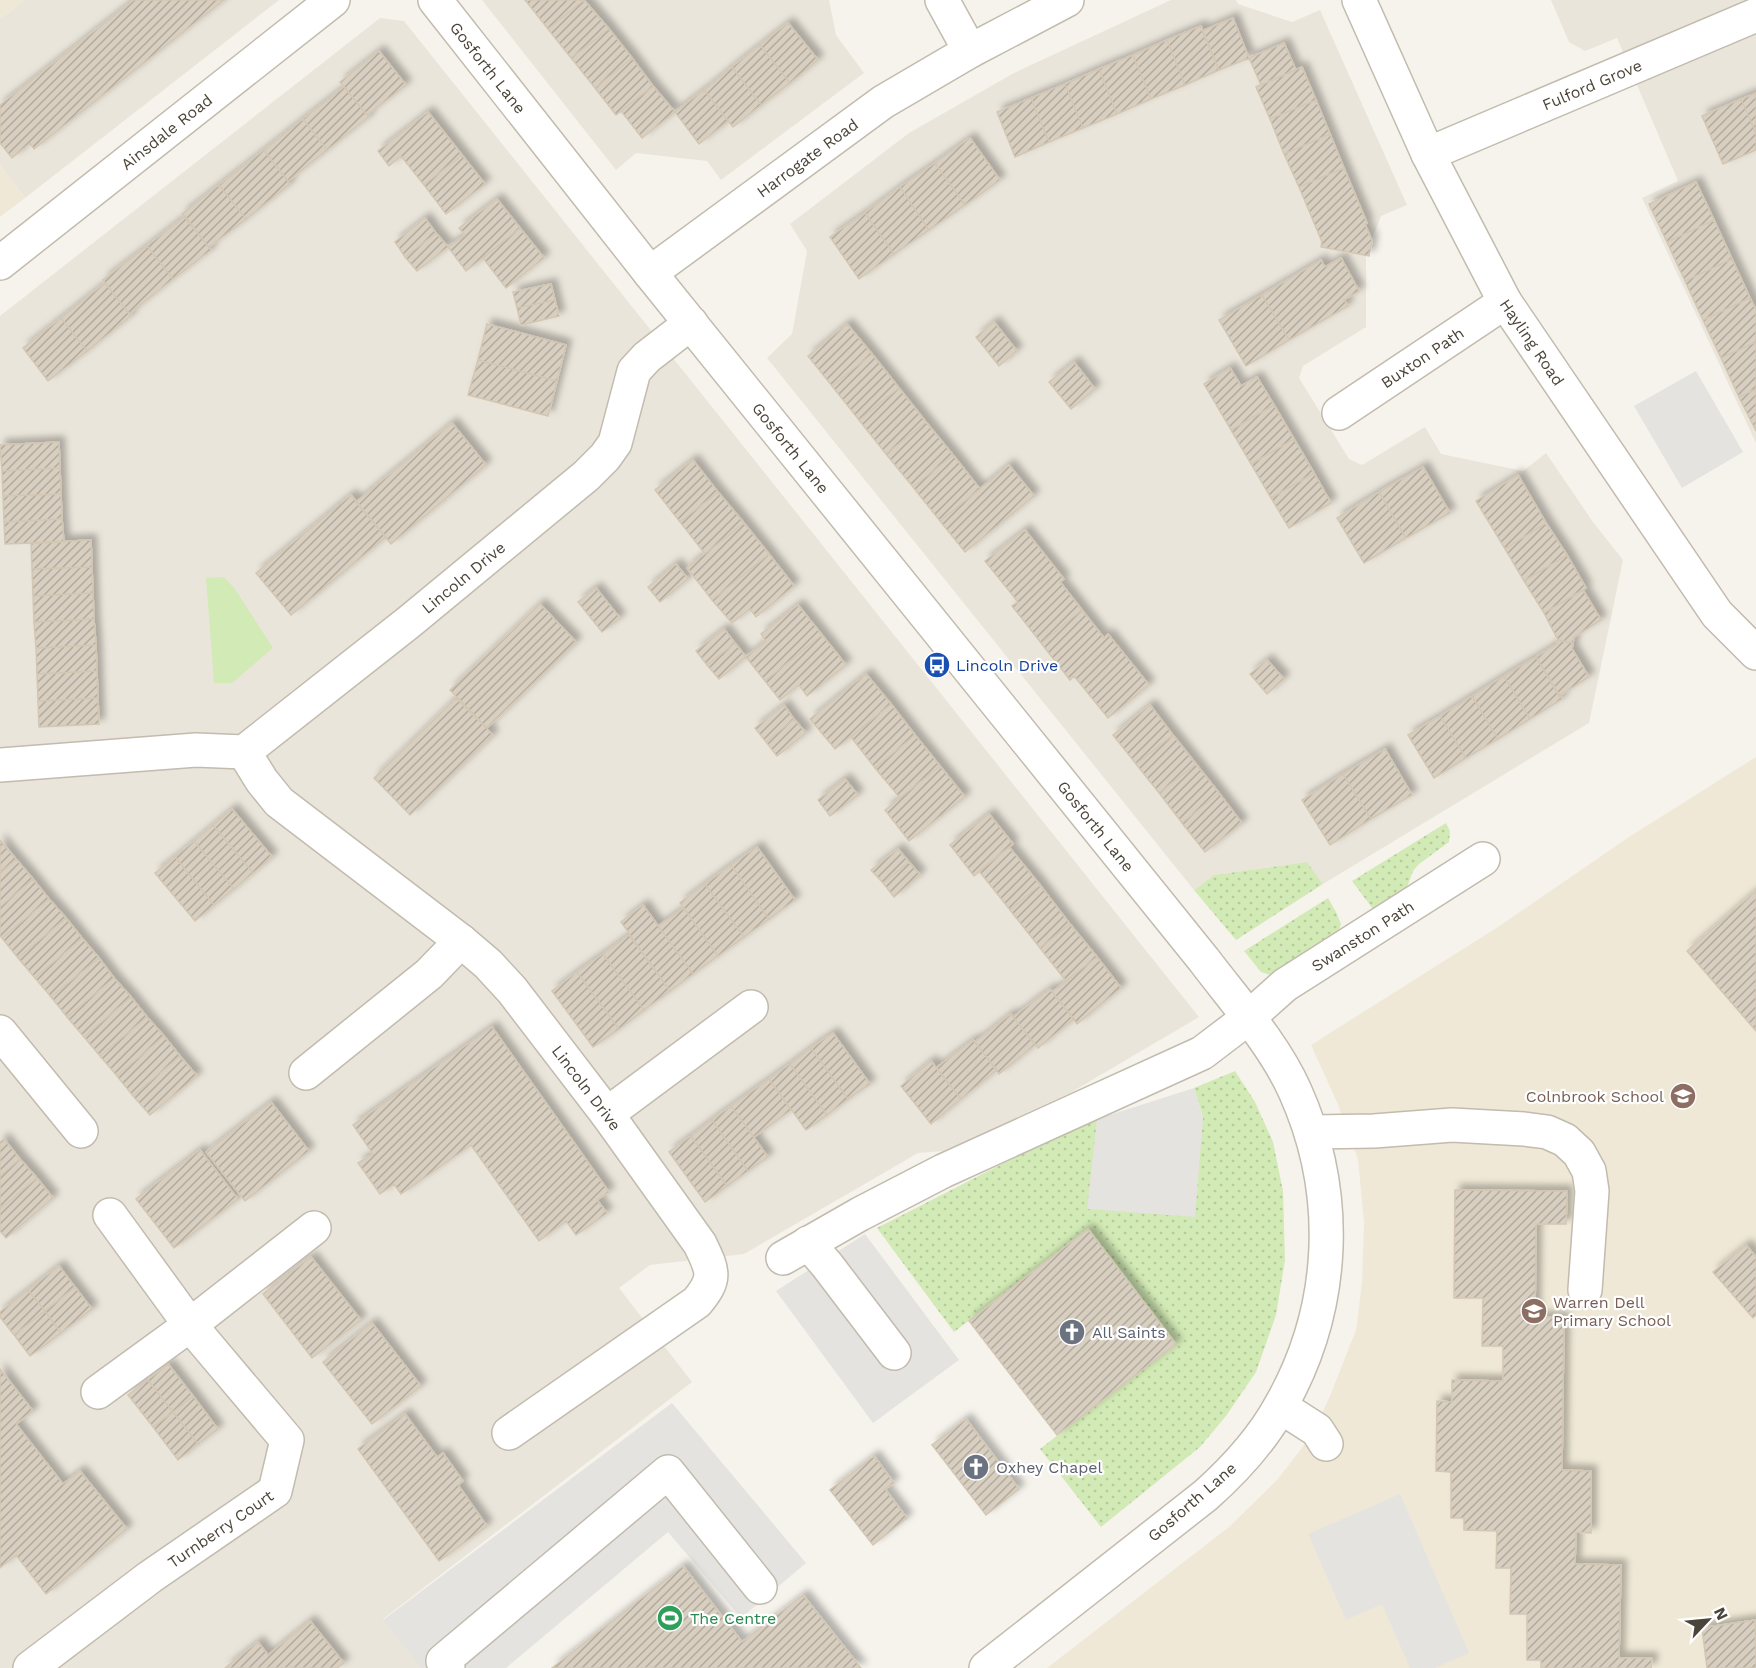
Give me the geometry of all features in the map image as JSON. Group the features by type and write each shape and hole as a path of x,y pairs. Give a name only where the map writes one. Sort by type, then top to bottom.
{"street":[{"name":"Ainsdale Road","path":"0,263 333,0"},
{"name":"Gosforth Lane","path":"435,0 650,273 1204,960 1283,1068 1295,1089 1312,1132 1323,1183 1327,1226 1320,1307 1311,1340 1281,1407 1231,1473 986,1668"},
{"path":"942,0 970,51"},
{"name":"Harrogate Road","path":"650,273 883,102 970,51 1067,0"},
{"name":"Hayling Road","path":"1359,0 1428,154 1505,302 1717,614 1756,653"},
{"name":"Fulford Grove","path":"1428,154 1756,15"},
{"name":"Buxton Path","path":"1339,413 1505,302"},
{"name":"Lincoln Drive","path":"509,1432 697,1302 708,1289 711,1267 700,1244 607,1114 512,990 488,964 461,942 279,802 262,781 244,752 409,622 586,476 615,443 634,371 647,357 691,323"},
{"path":"0,765 196,750 244,752"},
{"name":"Swanston Path","path":"894,1353 827,1265 796,1251 943,1171 1202,1053 1248,1018 1285,985 1483,859"},
{"path":"306,1073 429,974 461,942"},
{"path":"607,1114 751,1007"},
{"path":"0,1032 81,1131"},
{"path":"1312,1132 1374,1131 1452,1125 1547,1132 1565,1140 1580,1153 1589,1171 1593,1191 1585,1290"},
{"path":"110,1215 189,1325"},
{"path":"98,1392 314,1228"},
{"name":"Turnberry Court","path":"30,1668 150,1577 274,1491 287,1440 189,1325"},
{"path":"1281,1407 1317,1430 1326,1444"},
{"path":"448,1668 442,1661 668,1472 760,1587"}],"shaded area":[{"path":"0,0 25,0 0,19"},
{"path":"25,0 279,0 25,198 0,165 0,19"},
{"path":"482,0 829,0 836,35 864,73 721,180 707,161 636,153 616,170"},
{"path":"1171,0 1236,0 1238,4 1292,22 1320,10 1407,205 1381,216 1366,254 1366,327 1303,366 1299,378 1349,459 1362,465 1425,427 1441,454 1523,471 1546,453 1593,522 1623,560 1589,723 1323,884 1307,862 1214,875 1194,890 767,358 792,334 807,251 790,224 909,133 1014,73"},
{"path":"1551,0 1756,0 1756,443 1642,198 1678,181 1617,38 1585,51 1569,42"},
{"path":"380,18 404,21 1199,1017 1070,1093 944,1151 918,1153 744,1254 650,1265 619,1288 692,1382 383,1619 421,1668 0,1668 0,316"},
{"path":"0,165 25,198 0,217"},
{"path":"1696,371 1743,452 1682,488 1634,406"},
{"name":"Warren Dell Primary School","path":"1756,757 1756,1668 1047,1668 1229,1527 1277,1480 1312,1435 1330,1396 1356,1330 1362,1283 1364,1223 1358,1159 1337,1102 1311,1045 1498,927 1629,837"},
{"path":"1194,1088 1203,1118 1195,1217 1087,1209 1097,1119"},
{"path":"865,1234 959,1360 873,1423 776,1291"},
{"path":"672,1403 806,1563 741,1618 668,1532 506,1668 421,1668 383,1620"},
{"path":"1400,1494 1469,1653 1435,1668 1410,1668 1382,1604 1346,1620 1308,1534"}],"green space":[{"path":"224,577 235,589 273,648 232,683 214,683 206,578"},
{"path":"1446,823 1450,831 1449,842 1419,864 1413,871 1406,890 1376,913 1352,881"},
{"path":"1307,862 1323,884 1236,940 1194,890 1214,875"},
{"path":"1328,898 1341,924 1337,936 1273,976 1261,972 1244,951"},
{"path":"1235,1071 1255,1102 1273,1142 1283,1191 1285,1260 1276,1315 1256,1372 1226,1416 1200,1447 1101,1527 1040,1449 1175,1344 1088,1230 954,1332 877,1228 1082,1123 1097,1119 1203,1118 1194,1088"}],"building":[{"path":"134,0 224,0 34,149 30,143 12,158 0,143 0,105"},
{"path":"525,0 584,0 548,29"},
{"path":"584,0 609,29 571,58 548,29"},
{"path":"1233,18 1249,58 1219,70 1202,31"},
{"path":"788,23 818,60 790,83 760,45"},
{"path":"1201,26 1219,70 1185,85 1167,40"},
{"path":"609,29 632,58 595,88 571,58"},
{"path":"1167,40 1185,85 1151,99 1133,55"},
{"path":"1284,43 1296,70 1261,85 1249,58"},
{"path":"760,45 790,83 761,105 732,67"},
{"path":"379,51 406,85 367,115 340,82"},
{"path":"1133,55 1151,99 1117,114 1099,69"},
{"path":"632,58 653,86 616,115 595,88"},
{"path":"732,67 761,105 733,127 704,90"},
{"path":"1302,67 1316,100 1270,119 1256,87"},
{"path":"1099,69 1117,114 1083,128 1065,84"},
{"path":"1065,84 1083,128 1049,142 1031,98"},
{"path":"653,86 675,112 642,138 621,111"},
{"path":"344,87 369,117 327,150 303,119"},
{"path":"704,90 728,121 699,144 675,112"},
{"path":"1756,93 1756,133 1741,99"},
{"path":"1031,98 1049,142 1015,157 997,112"},
{"path":"1741,99 1756,133 1756,150 1723,164 1702,116"},
{"path":"1316,100 1330,134 1284,154 1270,119"},
{"path":"428,112 462,155 424,185 401,156 389,166 378,151"},
{"path":"303,119 327,150 288,181 264,150"},
{"path":"1330,134 1344,168 1299,187 1284,154"},
{"path":"970,138 1000,180 965,205 935,163"},
{"path":"264,150 290,184 246,219 219,185"},
{"path":"462,155 485,184 446,214 424,185"},
{"path":"935,163 965,205 929,230 900,187"},
{"path":"1344,168 1367,223 1365,224 1372,241 1369,256 1321,247 1322,242 1299,187"},
{"path":"1696,182 1714,220 1667,242 1649,204"},
{"path":"219,185 246,219 209,247 182,214"},
{"path":"900,187 929,230 894,254 865,213"},
{"path":"497,199 520,228 466,271 448,247 465,235 459,228"},
{"path":"865,213 894,254 859,279 830,237"},
{"path":"185,216 211,250 173,279 147,246"},
{"path":"425,218 436,233 405,257 395,242"},
{"path":"1714,220 1732,259 1685,281 1667,242"},
{"path":"520,228 544,258 506,288 483,258"},
{"path":"436,233 448,247 417,271 405,257"},
{"path":"147,246 173,279 129,314 103,280"},
{"path":"1341,258 1359,291 1344,300 1348,306 1289,340 1262,295 1321,260 1325,267"},
{"path":"1732,259 1750,298 1703,320 1685,281"},
{"path":"105,283 131,316 87,351 61,318"},
{"path":"551,284 555,300 517,308 513,292"},
{"path":"1262,295 1289,340 1246,366 1219,320"},
{"path":"1750,298 1756,310 1756,342 1721,358 1703,320"},
{"path":"555,300 559,316 521,325 517,308"},
{"path":"61,318 87,351 48,381 23,348"},
{"path":"994,322 1017,351 999,366 976,337"},
{"path":"487,324 566,345 557,381 478,360"},
{"path":"847,324 872,354 832,386 808,356"},
{"path":"1756,342 1756,389 1739,397 1721,358"},
{"path":"872,354 899,388 859,420 832,386"},
{"path":"478,360 557,381 548,416 468,395"},
{"path":"1074,362 1095,389 1071,409 1049,382"},
{"path":"1230,368 1241,386 1257,377 1274,405 1231,430 1204,384"},
{"path":"899,388 926,422 886,454 859,420"},
{"path":"1756,389 1756,431 1739,397"},
{"path":"1274,405 1294,439 1251,464 1231,430"},
{"path":"926,422 953,455 913,487 886,454"},
{"path":"452,423 486,465 391,544 356,502"},
{"path":"1294,439 1314,473 1271,498 1251,464"},
{"path":"59,442 60,468 2,471 0,445"},
{"path":"953,455 980,489 940,521 913,487"},
{"path":"693,460 718,492 680,522 655,490"},
{"path":"1009,465 1034,496 965,552 940,521"},
{"path":"1423,467 1450,513 1406,538 1379,492"},
{"path":"60,468 61,494 3,496 2,471"},
{"path":"1314,473 1331,503 1289,528 1271,498"},
{"path":"1518,475 1546,523 1505,549 1476,501"},
{"path":"718,492 744,523 705,554 680,522"},
{"path":"1379,492 1406,538 1364,563 1337,518"},
{"path":"61,494 62,519 4,522 3,496"},
{"path":"351,495 386,537 291,615 256,573"},
{"path":"62,519 64,542 5,544 4,522"},
{"path":"744,523 769,554 712,600 687,568"},
{"path":"1546,523 1567,555 1524,581 1505,549"},
{"path":"1025,530 1064,579 1060,582 1082,610 1041,643 1012,606 1018,602 985,561"},
{"path":"91,540 92,567 32,569 31,543"},
{"path":"769,554 794,586 756,617 750,609 732,623 712,600"},
{"path":"1567,555 1586,588 1544,613 1524,581"},
{"path":"676,564 688,579 660,602 648,587"},
{"path":"92,567 93,593 33,596 32,569"},
{"path":"596,588 620,618 602,632 578,602"},
{"path":"1583,590 1601,620 1574,637 1573,643 1558,640 1544,613"},
{"path":"93,593 94,619 34,622 33,596"},
{"path":"540,604 576,642 487,728 450,690"},
{"path":"798,605 822,635 765,681 746,657 766,641 761,634"},
{"path":"1082,610 1104,638 1108,634 1149,685 1108,718 1074,676 1070,680 1041,643"},
{"path":"94,619 96,645 36,648 34,622"},
{"path":"724,629 735,643 707,665 696,651"},
{"path":"822,635 846,665 807,696 799,685 780,700 765,681"},
{"path":"1558,640 1573,643 1572,649 1589,677 1559,696 1536,657 1557,644"},
{"path":"735,643 746,657 719,679 707,665"},
{"path":"96,645 97,671 37,674 36,648"},
{"path":"1536,657 1562,699 1530,719 1504,676"},
{"path":"1267,660 1284,679 1267,694 1250,674"},
{"path":"97,671 98,698 38,701 37,674"},
{"path":"866,674 891,704 835,749 810,719"},
{"path":"1504,676 1530,719 1498,739 1472,696"},
{"path":"1472,696 1498,739 1466,758 1440,716"},
{"path":"98,698 99,724 39,727 38,701"},
{"path":"456,698 493,735 410,815 374,778"},
{"path":"891,704 915,735 875,768 851,737"},
{"path":"784,705 794,719 766,742 755,728"},
{"path":"1150,705 1173,735 1136,764 1113,735"},
{"path":"1440,716 1466,758 1434,778 1408,735"},
{"path":"794,719 806,733 777,756 766,742"},
{"path":"915,735 940,766 900,798 875,768"},
{"path":"1173,735 1196,764 1159,793 1136,764"},
{"path":"1385,749 1412,795 1371,819 1343,774"},
{"path":"1196,764 1219,793 1182,823 1159,793"},
{"path":"940,766 965,797 909,841 885,810"},
{"path":"1343,774 1371,819 1330,845 1302,800"},
{"path":"845,779 858,795 830,816 818,800"},
{"path":"1219,793 1242,823 1205,852 1182,823"},
{"path":"232,809 272,857 253,873 213,825"},
{"path":"989,814 1013,844 974,876 950,845"},
{"path":"213,825 253,873 234,889 194,841"},
{"path":"0,840 16,859 0,873"},
{"path":"194,841 234,889 214,905 175,857"},
{"path":"757,847 795,900 769,919 731,865"},
{"path":"1009,847 1040,885 1010,910 979,871"},
{"path":"898,849 909,862 883,883 871,870"},
{"path":"175,857 214,905 195,921 155,873"},
{"path":"16,859 33,879 0,907 0,873"},
{"path":"909,862 920,875 894,897 883,883"},
{"path":"731,865 769,919 744,937 705,884"},
{"path":"33,879 49,899 2,938 0,936 0,907"},
{"path":"705,884 744,937 718,956 680,903"},
{"path":"1040,885 1070,924 1040,948 1010,910"},
{"path":"1756,891 1756,1031 1687,951"},
{"path":"49,899 66,918 18,958 2,938"},
{"path":"643,905 693,974 670,991 621,922"},
{"path":"684,908 718,956 693,974 658,926"},
{"path":"66,918 82,938 35,978 18,958"},
{"path":"1070,924 1097,957 1066,981 1040,948"},
{"path":"629,935 670,991 644,1010 603,954"},
{"path":"82,938 99,958 51,997 35,978"},
{"path":"603,954 644,1010 619,1029 577,972"},
{"path":"1097,957 1121,988 1077,1024 1052,992"},
{"path":"99,958 114,978 67,1017 51,997"},
{"path":"577,972 619,1029 593,1047 552,991"},
{"path":"114,978 131,997 84,1037 67,1017"},
{"path":"1050,989 1074,1019 1038,1048 1013,1017"},
{"path":"131,997 147,1017 100,1056 84,1037"},
{"path":"1011,1014 1035,1045 999,1074 975,1042"},
{"path":"147,1017 164,1036 117,1076 100,1056"},
{"path":"492,1027 609,1192 597,1200 607,1213 576,1235 566,1221 539,1241 471,1145 401,1194 394,1184 380,1194 358,1163 373,1154 353,1125"},
{"path":"833,1033 870,1084 848,1099 811,1048"},
{"path":"164,1036 180,1056 133,1096 117,1076"},
{"path":"973,1040 997,1070 961,1099 936,1068"},
{"path":"811,1048 848,1099 827,1115 790,1064"},
{"path":"180,1056 197,1076 150,1115 133,1096"},
{"path":"931,1061 961,1099 931,1124 901,1086"},
{"path":"790,1064 827,1115 806,1130 769,1079"},
{"path":"769,1079 791,1110 754,1137 731,1106"},
{"path":"271,1102 309,1151 245,1201 206,1152"},
{"path":"731,1106 768,1157 748,1171 712,1120"},
{"path":"712,1120 748,1171 727,1186 691,1136"},
{"path":"691,1136 727,1186 705,1202 669,1152"},
{"path":"4,1139 20,1159 0,1176 0,1142"},
{"path":"200,1150 238,1199 174,1248 136,1199"},
{"path":"20,1159 37,1178 0,1209 0,1176"},
{"path":"37,1178 53,1198 6,1238 0,1231 0,1209"},
{"path":"1455,1190 1567,1191 1566,1224 1536,1224 1535,1317 1564,1318 1562,1470 1591,1471 1591,1533 1576,1532 1575,1564 1621,1565 1619,1658 1652,1658 1651,1668 1541,1668 1541,1660 1527,1660 1527,1614 1510,1614 1511,1568 1496,1568 1497,1531 1464,1530 1464,1518 1451,1518 1451,1472 1436,1471 1437,1401 1452,1402 1452,1380 1503,1381 1503,1346 1482,1346 1483,1298 1454,1298"},
{"name":"All Saints","path":"1088,1229 1176,1344 1057,1435 969,1321"},
{"path":"1746,1245 1756,1257 1756,1315 1753,1318 1713,1272"},
{"path":"311,1257 361,1320 312,1358 263,1294"},
{"path":"59,1266 75,1287 45,1311 28,1290"},
{"path":"75,1287 92,1309 61,1333 45,1311"},
{"path":"28,1290 45,1311 14,1335 0,1317 0,1312"},
{"path":"45,1311 61,1333 30,1356 14,1335"},
{"path":"372,1323 421,1386 372,1424 323,1362"},
{"path":"168,1364 193,1396 173,1412 148,1380"},
{"path":"0,1369 33,1411 16,1424 63,1484 80,1471 127,1529 46,1594 16,1555 0,1568"},
{"path":"148,1380 173,1412 153,1427 128,1395"},
{"path":"193,1396 218,1429 198,1444 173,1412"},
{"path":"173,1412 198,1444 178,1460 153,1427"},
{"path":"405,1414 437,1457 443,1453 463,1481 458,1485 487,1526 439,1561 358,1449"},
{"name":"Oxhey Chapel","path":"966,1419 1019,1489 986,1515 932,1445"},
{"path":"874,1456 894,1483 885,1489 907,1518 873,1545 830,1490"},
{"name":"The Centre","path":"683,1566 742,1642 803,1595 861,1668 552,1668"},
{"path":"1755,1620 1756,1668 1707,1668 1702,1628"},
{"path":"310,1621 344,1663 337,1668 225,1668 258,1642 268,1655"}],"place":[{"name":"Lincoln Drive","path":"937,665"},
{"name":"Colnbrook School","path":"1683,1096"},
{"name":"Warren Dell Primary School","path":"1534,1311"},
{"name":"All Saints","path":"1072,1332"},
{"name":"Oxhey Chapel","path":"976,1467"},
{"name":"The Centre","path":"670,1618"}]}
